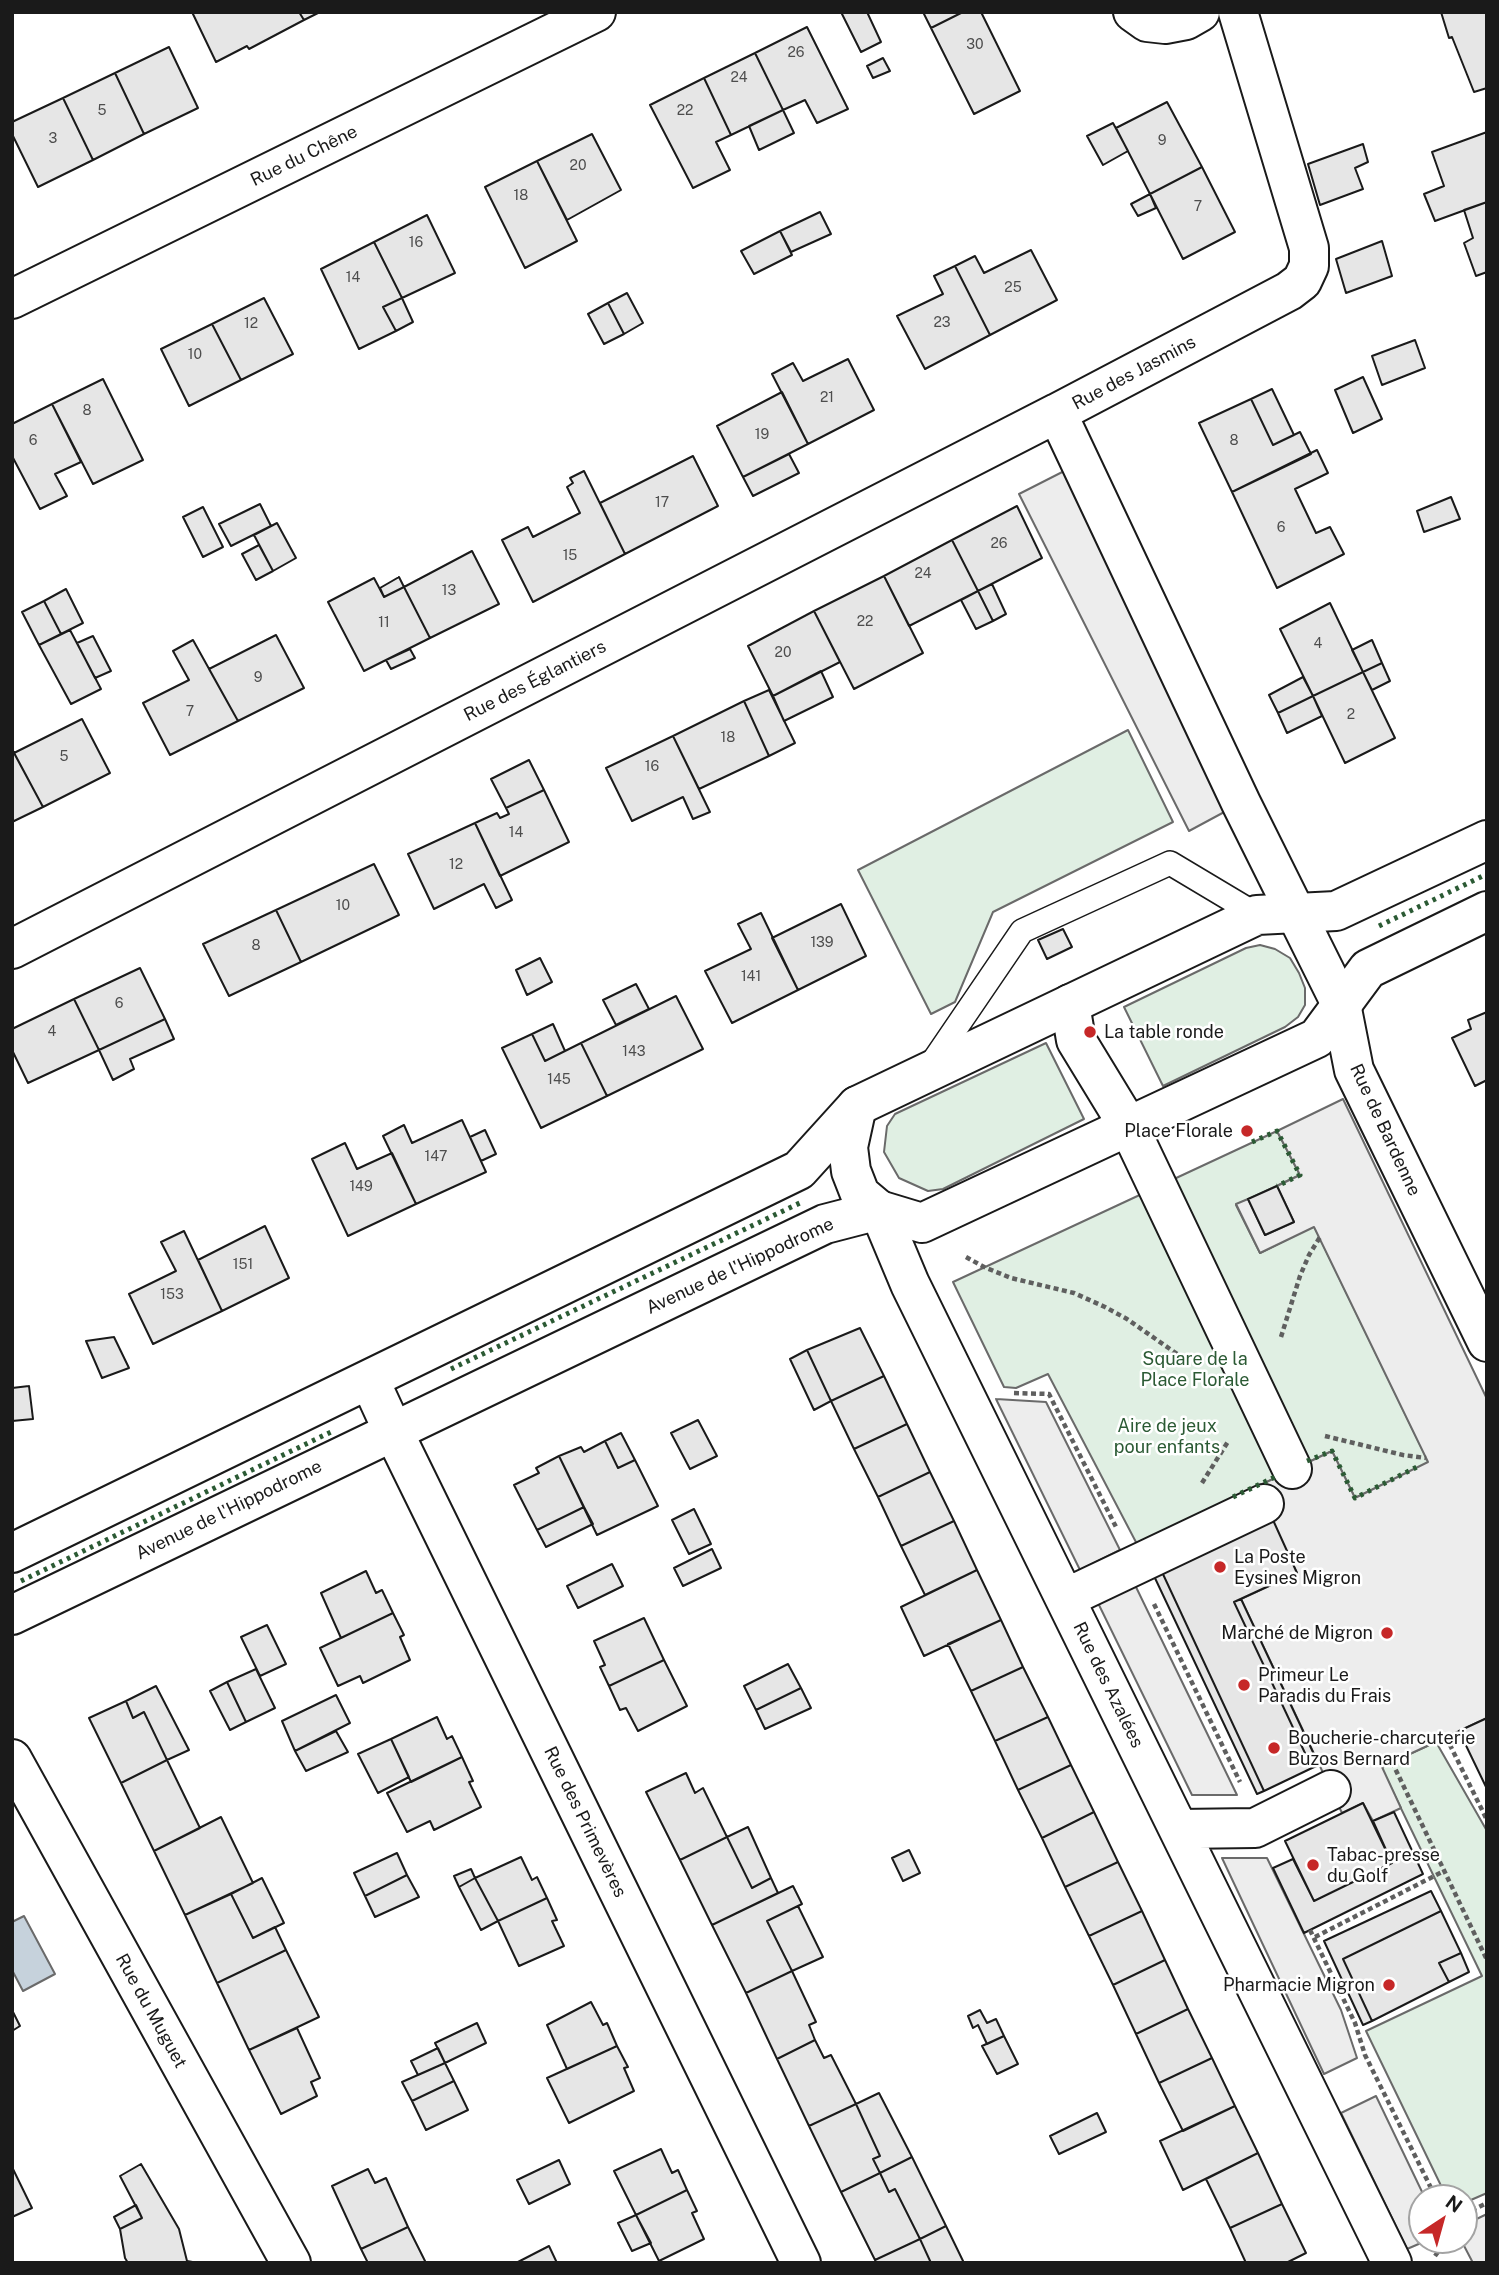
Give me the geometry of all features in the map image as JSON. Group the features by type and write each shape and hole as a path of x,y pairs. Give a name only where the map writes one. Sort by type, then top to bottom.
{"street":[{"name":"Rue du Chêne","path":"12,299 596,12"},
{"path":"1133,12 1147,22 1165,24 1200,12"},
{"name":"Rue des Jasmins","path":"1238,12 1309,248 1309,266 1302,281 1289,291 1057,413 1241,803 1297,913"},
{"name":"Rue des Églantiers","path":"12,949 1057,413"},
{"path":"12,1553 799,1170 857,1106 925,1073 1257,915 1336,911 1487,840"},
{"path":"879,1210 922,1223 1317,1038 1368,969 1487,911"},
{"name":"Rue de Bardenne","path":"1297,913 1341,1004 1354,1070 1487,1342"},
{"path":"1070,1004 1076,1040 1129,1127 1292,1469"},
{"name":"Rue des Azalées","path":"857,1106 848,1147 851,1171 860,1194 879,1210 910,1284 1392,2263"},
{"name":"Avenue de l'Hippodrome","path":"12,1615 825,1224 879,1210"},
{"name":"Rue des Primevères","path":"370,1381 801,2263"},
{"path":"1066,1598 1264,1504"},
{"name":"Rue du Muguet","path":"12,1759 291,2263"},
{"path":"1179,1829 1255,1828 1331,1790"}],"lane":[{"path":"925,1073 1022,931 1170,863 1257,915"}],"path":[{"path":"1261,1403 1264,1377 1273,1361 1300,1276 1320,1237"},
{"path":"966,1257 1011,1278 1074,1293 1105,1307 1127,1319 1213,1379 1261,1403 1304,1430 1355,1444 1426,1458"},
{"path":"1446,1737 1487,1820"},
{"path":"1392,1762 1487,1960"},
{"path":"1315,1937 1444,1871"},
{"path":"1310,1930 1355,2023 1365,2055 1429,2184"}],"green space":[{"path":"1128,730 1173,822 993,912 955,1002 931,1014 858,870"},
{"path":"1260,945 1275,949 1290,958 1299,973 1305,988 1305,1005 1298,1017 1285,1027 1163,1086 1124,1007 1246,948"},
{"path":"1046,1043 1084,1119 943,1189 928,1191 899,1178 884,1152 887,1126 895,1114"},
{"name":"Square de la Place Florale","path":"1277,1131 1300,1175 1236,1205 1260,1253 1314,1226 1429,1463 1355,1498 1332,1451 1138,1546 1048,1374 1016,1388 1004,1387 953,1282"},
{"path":"1436,1742 1487,1831 1487,2193 1478,2197 1478,2184 1440,2184 1366,2031 1482,1976 1381,1767"}],"shaded area":[{"path":"1080,463 1241,803 1189,831 1019,494"},
{"name":"Place Florale","path":"1343,1099 1487,1399 1487,1718 1382,1767 1401,1808 1373,1821 1363,1803 1342,1813 1241,1599 1297,1573 1256,1487 1332,1451 1355,1498 1428,1462 1314,1227 1260,1253 1236,1204 1248,1199 1265,1235 1294,1222 1277,1186 1300,1175 1277,1131"},
{"path":"996,1399 1046,1402 1120,1550 1080,1570"},
{"path":"1135,1585 1237,1795 1192,1795 1098,1603"},
{"path":"1222,1858 1267,1858 1341,2010 1357,2058 1324,2074"},
{"path":"24,1916 55,1974 23,1991 12,1970 12,1922"},
{"path":"1376,2096 1418,2184 1408,2184 1408,2249 1407,2249 1341,2113"},
{"path":"1487,2214 1487,2263 1473,2263 1468,2254 1478,2254 1478,2218"}],"building":[{"path":"192,12 299,12 304,20 249,49 247,46 216,62"},
{"path":"299,12 320,12 304,20"},
{"path":"841,12 867,12 881,42 861,52"},
{"path":"923,12 963,12 931,28"},
{"path":"963,12 981,12 1020,91 974,114 931,28"},
{"path":"1441,12 1487,12 1487,88 1474,92 1452,37 1449,38"},
{"path":"807,27 848,109 817,123 805,100 783,110 755,53"},
{"path":"169,47 198,108 144,134 115,73"},
{"path":"755,53 783,110 731,135 704,78"},
{"path":"883,58 890,71 873,78 867,66"},
{"path":"115,73 144,134 93,160 63,98"},
{"path":"704,78 731,135 716,142 730,170 693,188 650,105"},
{"path":"63,98 93,160 38,187 12,134 12,122"},
{"path":"1167,102 1202,167 1150,194 1116,128"},
{"path":"783,110 794,133 759,150 749,126"},
{"path":"1113,123 1128,151 1103,165 1087,136"},
{"path":"1487,132 1487,202 1435,221 1424,194 1444,186 1432,152"},
{"path":"592,134 621,190 567,220 537,161"},
{"path":"1363,144 1368,162 1355,168 1363,189 1320,205 1308,164"},
{"path":"537,161 577,241 525,268 485,187"},
{"path":"1202,167 1235,232 1183,259 1150,194"},
{"path":"1150,194 1156,208 1138,216 1131,204"},
{"path":"1487,202 1487,272 1476,276 1464,243 1473,238 1464,210"},
{"path":"820,212 831,234 791,252 780,231"},
{"path":"427,215 455,273 402,298 374,242"},
{"path":"780,231 792,255 754,274 741,251"},
{"path":"1382,241 1392,276 1346,293 1336,259"},
{"path":"374,242 402,298 383,307 396,331 359,349 321,269"},
{"path":"1031,250 1057,300 990,335 955,266 975,256 984,273"},
{"path":"955,266 990,335 925,369 897,316 943,294 934,276"},
{"path":"627,293 643,323 624,334 608,303"},
{"path":"264,298 293,354 241,380 212,324"},
{"path":"402,298 413,322 396,331 383,307"},
{"path":"608,303 624,334 604,344 588,314"},
{"path":"212,324 241,380 189,406 161,349"},
{"path":"1415,340 1425,368 1382,385 1372,356"},
{"path":"848,359 874,410 808,444 772,374 793,363 803,381"},
{"path":"1363,377 1382,419 1353,433 1335,390"},
{"path":"103,379 143,460 93,484 52,404"},
{"path":"1272,389 1294,435 1273,445 1251,399"},
{"path":"782,392 808,444 743,477 717,426"},
{"path":"1251,399 1273,445 1300,432 1311,454 1232,492 1199,423"},
{"path":"52,404 81,462 55,474 67,496 40,509 12,456 12,424"},
{"path":"1317,450 1328,473 1295,489 1316,533 1330,527 1344,554 1277,588 1232,492"},
{"path":"789,454 799,473 753,496 743,477"},
{"path":"693,456 718,506 625,554 600,503"},
{"path":"584,471 625,554 533,602 502,540 528,527 533,537 580,513 567,487 573,483 570,478"},
{"path":"1451,497 1460,519 1424,532 1417,511"},
{"path":"260,504 271,526 231,546 219,524"},
{"path":"1017,506 1042,558 978,591 952,540"},
{"path":"203,507 223,547 203,557 183,517"},
{"path":"277,523 296,558 273,571 254,535"},
{"path":"952,540 978,591 909,626 884,576"},
{"path":"259,545 273,571 256,580 242,554"},
{"path":"472,551 499,604 430,638 404,587"},
{"path":"884,576 923,653 854,689 814,611"},
{"path":"399,577 404,587 384,597 380,588"},
{"path":"374,578 384,597 404,587 430,638 364,671 328,602"},
{"path":"992,584 1006,614 993,621 978,591"},
{"path":"66,589 83,623 61,634 44,601"},
{"path":"978,591 993,621 976,629 961,600"},
{"path":"44,601 61,634 39,645 22,612"},
{"path":"1330,603 1363,672 1313,696 1280,629"},
{"path":"814,611 840,662 773,696 748,646"},
{"path":"70,630 101,689 71,704 39,645"},
{"path":"276,635 304,688 238,721 209,669"},
{"path":"93,636 111,671 95,678 77,643"},
{"path":"193,640 238,721 170,755 143,703 189,680 173,651"},
{"path":"1372,640 1382,663 1363,672 1352,650"},
{"path":"410,649 415,658 391,669 386,660"},
{"path":"1382,663 1390,681 1372,690 1363,672"},
{"path":"821,671 833,697 784,721 773,696"},
{"path":"1363,672 1395,738 1345,763 1313,696"},
{"path":"1303,677 1313,696 1278,713 1269,695"},
{"path":"769,690 795,743 769,756 744,701"},
{"path":"1313,696 1322,716 1287,733 1278,713"},
{"path":"744,701 769,756 699,789 673,736"},
{"path":"82,719 110,773 43,807 14,753"},
{"path":"673,736 710,812 693,819 683,797 632,821 606,768"},
{"path":"12,749 43,807 12,822"},
{"path":"529,760 544,790 506,808 491,779"},
{"path":"544,790 569,842 500,876 475,823 497,813 500,818 509,814 506,808"},
{"path":"475,823 512,900 496,908 484,884 434,909 408,854"},
{"path":"374,864 399,915 301,962 276,910"},
{"path":"841,904 866,956 798,990 772,938"},
{"path":"276,910 301,962 229,996 203,944"},
{"path":"761,913 798,990 732,1023 705,971 751,949 738,924"},
{"path":"1063,929 1072,947 1047,959 1038,940"},
{"path":"540,958 552,982 527,995 516,970"},
{"path":"140,968 165,1019 99,1050 74,999"},
{"path":"636,984 649,1009 616,1025 603,1000"},
{"path":"676,996 703,1049 607,1096 581,1043"},
{"path":"74,999 99,1050 28,1083 12,1050 12,1029"},
{"path":"1487,1012 1487,1080 1475,1086 1452,1038 1471,1029 1468,1020"},
{"path":"165,1019 174,1039 130,1059 134,1069 113,1080 99,1050"},
{"path":"553,1024 565,1051 545,1061 532,1034"},
{"path":"532,1034 545,1061 581,1043 607,1096 541,1128 502,1048"},
{"path":"462,1120 486,1172 416,1204 383,1136 404,1125 412,1143"},
{"path":"485,1130 496,1154 481,1161 470,1137"},
{"path":"345,1143 357,1169 392,1153 416,1204 348,1236 312,1159"},
{"path":"1277,1186 1294,1222 1265,1235 1248,1199"},
{"path":"265,1226 289,1278 222,1311 198,1260"},
{"path":"184,1231 222,1311 153,1344 129,1294 176,1271 161,1242"},
{"path":"860,1328 884,1376 831,1401 807,1350"},
{"path":"114,1337 129,1368 102,1378 86,1341"},
{"path":"807,1350 831,1401 814,1410 790,1359"},
{"path":"884,1376 907,1424 854,1449 831,1401"},
{"path":"29,1386 33,1419 12,1421 12,1388"},
{"path":"698,1420 717,1456 690,1469 671,1433"},
{"path":"907,1424 930,1472 878,1497 854,1449"},
{"path":"621,1433 635,1460 618,1468 605,1441"},
{"path":"605,1441 618,1468 635,1460 658,1506 597,1535 559,1456 581,1447 584,1452"},
{"path":"559,1456 584,1507 537,1530 514,1485 539,1473 536,1468"},
{"path":"930,1472 954,1521 901,1546 878,1497"},
{"path":"584,1507 593,1524 546,1547 537,1530"},
{"path":"694,1509 711,1544 689,1554 672,1520"},
{"path":"1273,1520 1297,1573 1234,1602 1312,1768 1264,1791 1162,1572"},
{"path":"954,1521 977,1570 925,1595 901,1546"},
{"path":"712,1549 721,1568 683,1586 674,1568"},
{"path":"612,1564 623,1586 578,1608 567,1586"},
{"path":"977,1570 1001,1620 924,1656 901,1607"},
{"path":"366,1571 376,1593 382,1590 393,1613 341,1638 321,1593"},
{"path":"1162,1572 1264,1791 1257,1794 1154,1576"},
{"path":"1241,1599 1319,1765 1312,1768 1234,1602"},
{"path":"393,1613 404,1635 400,1637 410,1660 363,1683 360,1676 338,1686 320,1648"},
{"path":"644,1618 664,1660 609,1686 600,1667 605,1665 594,1641"},
{"path":"1001,1620 1023,1667 971,1691 948,1644"},
{"path":"267,1625 286,1664 260,1676 241,1637"},
{"path":"664,1660 687,1706 638,1731 626,1708 620,1710 609,1686"},
{"path":"788,1664 801,1688 756,1710 744,1686"},
{"path":"1023,1667 1048,1717 995,1741 971,1691"},
{"path":"256,1669 275,1708 246,1722 227,1682"},
{"path":"227,1682 246,1722 230,1730 210,1691"},
{"path":"156,1686 189,1750 167,1760 144,1712 133,1718 126,1701"},
{"path":"801,1688 811,1708 765,1729 756,1710"},
{"path":"336,1695 350,1723 295,1751 282,1721"},
{"path":"126,1701 133,1718 144,1712 167,1760 121,1783 89,1718"},
{"path":"437,1717 447,1739 452,1736 462,1757 411,1782 391,1739"},
{"path":"1048,1717 1071,1765 1018,1790 995,1741"},
{"path":"1487,1718 1487,1789 1459,1731"},
{"path":"336,1731 348,1752 306,1771 295,1751"},
{"path":"391,1739 409,1777 378,1793 358,1754"},
{"path":"462,1757 473,1781 469,1782 481,1807 434,1830 430,1821 407,1832 387,1793"},
{"path":"167,1760 200,1828 154,1851 121,1783"},
{"path":"1071,1765 1094,1812 1042,1838 1018,1790"},
{"path":"686,1773 695,1793 703,1788 727,1837 680,1860 646,1792"},
{"path":"1363,1803 1392,1863 1314,1901 1285,1841"},
{"path":"1094,1812 1118,1862 1065,1887 1042,1838"},
{"path":"1394,1812 1423,1874 1304,1933 1273,1868 1293,1859 1314,1901 1392,1863 1373,1821"},
{"path":"221,1817 253,1883 185,1915 154,1851"},
{"path":"748,1827 771,1878 752,1888 727,1837"},
{"path":"727,1837 752,1888 771,1878 778,1893 712,1925 680,1860"},
{"path":"909,1850 920,1873 903,1881 892,1858"},
{"path":"397,1853 407,1875 365,1896 354,1873"},
{"path":"521,1857 532,1880 537,1877 547,1898 498,1921 475,1878"},
{"path":"1118,1862 1142,1911 1089,1936 1065,1887"},
{"path":"471,1869 475,1878 459,1887 454,1876"},
{"path":"407,1875 419,1897 375,1917 365,1896"},
{"path":"262,1878 284,1923 253,1938 231,1894"},
{"path":"475,1878 498,1921 481,1930 459,1887"},
{"path":"793,1886 802,1904 767,1921 792,1971 746,1993 712,1925"},
{"path":"1431,1891 1441,1911 1343,1959 1372,2021 1363,2025 1324,1941"},
{"path":"231,1894 253,1938 275,1927 286,1950 217,1983 185,1915"},
{"path":"547,1898 557,1920 552,1921 564,1946 519,1966 498,1921"},
{"path":"798,1906 823,1957 792,1971 767,1921"},
{"path":"1142,1911 1165,1960 1113,1985 1089,1936"},
{"path":"1441,1911 1461,1953 1439,1963 1449,1982 1372,2021 1343,1959"},
{"path":"286,1950 319,2017 249,2050 217,1983"},
{"path":"1461,1953 1469,1972 1449,1982 1439,1963"},
{"path":"1165,1960 1188,2009 1136,2034 1113,1985"},
{"path":"792,1971 816,2022 809,2025 815,2040 777,2059 746,1993"},
{"path":"591,2002 603,2025 607,2023 617,2046 567,2069 547,2025"},
{"path":"1188,2009 1212,2058 1159,2083 1136,2034"},
{"path":"12,2010 20,2026 12,2031"},
{"path":"980,2010 987,2023 996,2019 1004,2036 987,2044 978,2025 973,2028 968,2016"},
{"path":"477,2023 486,2043 445,2063 435,2043"},
{"path":"297,2028 320,2078 311,2082 317,2096 281,2114 249,2050"},
{"path":"1004,2036 1018,2064 997,2074 982,2046"},
{"path":"815,2040 824,2058 831,2055 856,2104 809,2126 777,2059"},
{"path":"617,2046 628,2067 624,2068 634,2091 569,2123 547,2078"},
{"path":"438,2048 445,2063 418,2075 411,2061"},
{"path":"1212,2058 1235,2106 1183,2131 1159,2083"},
{"path":"445,2063 454,2081 412,2101 402,2082"},
{"path":"454,2081 468,2110 426,2130 412,2101"},
{"path":"879,2093 912,2157 880,2173 873,2159 880,2156 856,2104"},
{"path":"856,2104 880,2156 873,2159 880,2173 841,2192 809,2126"},
{"path":"1235,2106 1258,2153 1183,2190 1160,2141"},
{"path":"1097,2113 1106,2132 1059,2154 1050,2136"},
{"path":"661,2149 672,2173 678,2170 687,2190 636,2215 614,2171"},
{"path":"1258,2153 1282,2204 1230,2228 1206,2179"},
{"path":"912,2157 946,2226 920,2239 895,2189 889,2192 880,2173"},
{"path":"559,2160 570,2184 529,2204 517,2180"},
{"path":"141,2164 179,2229 187,2261 198,2263 128,2263 125,2258 120,2229 142,2218 120,2176"},
{"path":"12,2167 32,2208 12,2217"},
{"path":"368,2169 375,2183 386,2178 408,2227 361,2249 332,2186"},
{"path":"880,2173 889,2192 895,2189 920,2239 875,2260 841,2192"},
{"path":"687,2190 697,2211 692,2213 704,2239 659,2261 636,2215"},
{"path":"1282,2204 1306,2253 1286,2263 1246,2263 1230,2228"},
{"path":"136,2205 142,2218 120,2229 114,2217"},
{"path":"636,2215 651,2243 632,2251 618,2223"},
{"path":"946,2226 964,2263 931,2263 920,2239"},
{"path":"408,2227 426,2263 368,2263 361,2249"},
{"path":"920,2239 931,2263 876,2263 875,2260"},
{"path":"549,2246 557,2263 516,2263"}],"hedge":[{"path":"1379,926 1487,874"},
{"path":"1252,1142 1277,1131 1300,1175 1277,1186"},
{"path":"451,1369 804,1201"},
{"path":"21,1581 333,1431"},
{"path":"1307,1461 1332,1451 1355,1498 1417,1467"},
{"path":"1233,1497 1275,1477"}],"place":[{"name":"La table ronde","path":"1090,1032"},
{"name":"Place Florale","path":"1247,1131"},
{"name":"La Poste Eysines Migron","path":"1220,1567"},
{"name":"Marché de Migron","path":"1387,1633"},
{"name":"Primeur Le Paradis du Frais","path":"1244,1685"},
{"name":"Boucherie-charcuterie Buzos Bernard","path":"1274,1748"},
{"name":"Tabac-presse du Golf","path":"1313,1865"},
{"name":"Pharmacie Migron","path":"1389,1985"}],"park label":[{"name":"Aire de jeux pour enfants","path":"1167,1436"}]}
